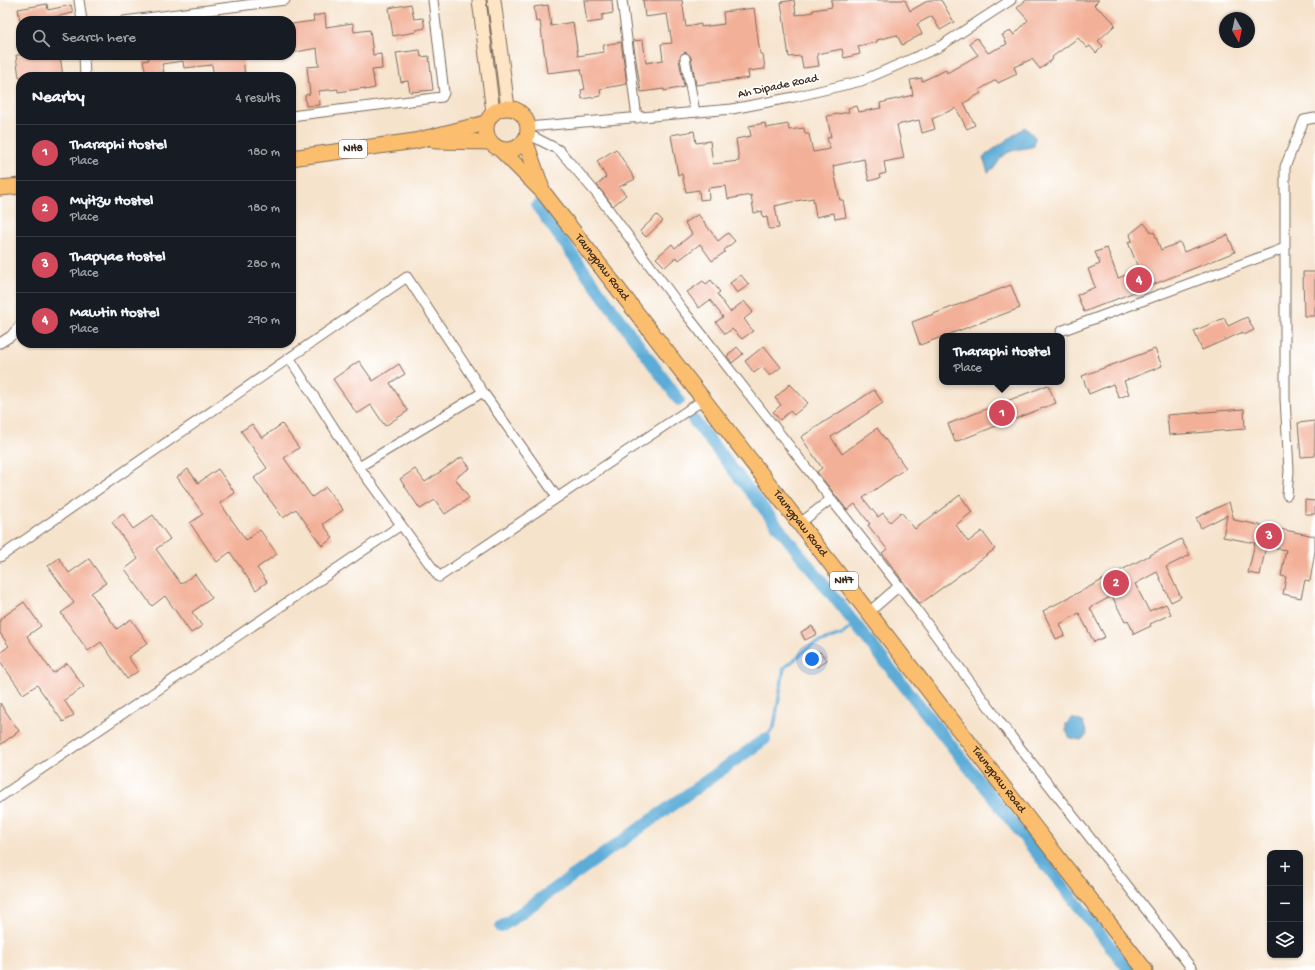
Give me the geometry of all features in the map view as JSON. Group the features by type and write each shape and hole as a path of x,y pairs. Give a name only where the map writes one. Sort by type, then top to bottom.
{"highway":[{"path":"508,108 520,112 524,116 527,134 515,149 495,146 486,136 490,118 508,108"},
{"name":"NH8","path":"296,157 415,141 490,118"},
{"name":"Taungpaw Road","path":"527,134 543,192"},
{"name":"NH8","path":"415,141 495,146"},
{"name":"Taungpaw Road","path":"495,146 543,192 1145,970"},
{"path":"0,188 16,186"}],"main road":[{"path":"479,0 490,118"},
{"path":"494,0 508,108"}],"street":[{"path":"79,0 81,16"},
{"path":"162,16 285,0"},
{"path":"296,115 442,97 444,93 433,0"},
{"path":"622,0 637,118"},
{"name":"Ah Dipade Road","path":"527,134 637,118 732,109 861,81 940,47 1012,0"},
{"path":"685,58 695,112"},
{"path":"84,60 86,72"},
{"path":"1287,495 1289,471 1285,398 1285,167 1304,120 1315,118"},
{"path":"527,134 559,150 577,170 683,310 899,586 1003,726 1193,970"},
{"path":"1061,331 1285,248"},
{"path":"1,555 290,359 407,277 483,392 557,497"},
{"path":"0,343 11,336 16,330"},
{"path":"290,359 359,467 439,577 703,400"},
{"path":"359,467 483,392"},
{"path":"799,524 831,499"},
{"path":"0,797 401,525"},
{"path":"868,613 899,586"}],"water":[{"path":"1025,127 1035,137 1034,146 1006,154 994,168 988,172 983,157"},
{"path":"1072,718 1083,722 1087,735 1081,740 1070,738 1066,731 1066,724"}],"building":[{"path":"584,0 612,0 613,13 602,15 602,21 587,23"},
{"path":"643,0 682,0 686,27 701,24 701,27 724,24 723,12 754,8 760,54 763,54 765,69 748,71 749,78 696,85 691,57 684,52 679,59 684,87 664,91 664,89 641,92 633,41 643,40 646,63 663,60 661,44 672,43 667,14 645,17"},
{"path":"794,0 796,15 832,7 831,0 905,0 910,11 929,0 941,0 954,22 940,30 932,16 917,24 922,34 902,45 897,35 877,40 877,42 858,46 860,54 844,58 842,49 817,54 819,66 803,68 801,56 789,57 781,2"},
{"path":"1026,0 1099,0 1094,5 1113,21 1115,25 1098,41 1103,46 1096,53 1090,46 1087,48 1078,38 1052,57 1053,59 1040,69 1032,59 1014,67 1017,74 998,83 996,80 979,90 981,93 964,103 975,125 967,129 956,108 932,119 935,129 922,133 919,120 897,125 904,158 884,162 886,173 879,175 880,178 869,181 864,159 833,166 840,200 843,200 846,217 835,219 834,213 816,217 813,198 775,206 779,228 769,229 767,217 763,218 762,211 754,213 751,195 728,199 726,186 708,188 709,199 700,200 699,190 686,192 682,174 678,175 671,135 694,131 696,143 710,141 713,164 739,161 736,139 751,136 749,126 765,123 766,128 788,124 789,130 804,128 805,134 809,134 813,152 830,149 827,138 831,137 827,116 849,112 848,108 857,106 859,112 881,108 880,103 913,95 910,80 922,78 922,81 946,70 947,73 978,55 969,43 977,38 988,53 1007,44 1002,35 1011,31 1014,35 1028,20 1017,8"},
{"path":"47,4 48,10 71,5 73,13 59,16 19,16 18,9"},
{"path":"411,4 414,19 423,18 425,28 416,30 416,32 393,36 389,8"},
{"path":"548,5 551,26 573,22 578,56 604,52 603,45 621,42 627,84 600,89 601,96 582,99 581,90 585,89 581,69 547,73 540,21 536,22 534,7"},
{"path":"325,14 326,27 353,23 354,32 370,30 373,55 381,54 382,69 372,70 375,88 338,92 338,89 319,91 320,105 306,106 305,95 310,94 307,67 319,66 317,48 296,52 296,23 314,21 313,16"},
{"path":"420,50 421,57 429,56 433,90 410,92 408,81 401,82 396,53"},
{"path":"17,60 61,60 62,72 18,72"},
{"path":"243,60 244,72 213,72 212,65 184,68 183,61 162,64 164,72 146,72 143,61"},
{"path":"616,149 635,179 619,187 626,195 613,206 597,185 606,177 597,161"},
{"path":"698,214 718,241 728,233 735,241 724,250 725,252 712,261 700,244 679,260 676,257 665,267 656,258 672,244 675,248 692,234 685,223"},
{"path":"657,215 663,221 646,237 640,231"},
{"path":"1144,223 1152,233 1154,232 1161,250 1180,242 1184,252 1228,235 1235,252 1084,312 1077,295 1095,287 1088,269 1100,264 1095,252 1107,248 1118,278 1139,270 1128,242 1132,241 1130,234"},
{"path":"1303,272 1315,272 1315,316 1304,316"},
{"path":"741,275 749,285 737,293 730,283"},
{"path":"711,280 720,292 717,294 730,312 744,301 753,312 744,319 753,331 742,339 732,329 725,334 716,322 723,317 710,300 699,308 687,292 703,281 706,284"},
{"path":"1011,285 1020,308 952,333 939,333 939,338 920,345 912,322"},
{"path":"1247,317 1254,330 1244,335 1243,332 1202,350 1194,331 1224,318 1228,326"},
{"path":"764,346 781,367 770,376 762,367 754,373 745,361"},
{"path":"737,347 743,354 732,363 727,356"},
{"path":"1155,349 1162,366 1124,381 1129,394 1119,398 1113,384 1089,394 1082,376"},
{"path":"359,361 373,381 399,364 405,374 390,383 408,411 385,426 371,405 357,414 333,379"},
{"path":"790,384 808,403 794,415 790,411 780,420 773,412 781,405 775,398"},
{"path":"1048,385 1056,403 955,442 948,424"},
{"path":"874,390 883,403 831,437 842,454 877,428 906,468 863,498 878,517 883,513 890,522 901,512 915,529 960,495 972,512 956,525 968,542 982,531 995,549 920,604 882,553 887,549 868,525 870,524 855,504 847,510 817,472 822,468 801,437"},
{"path":"1244,409 1245,429 1169,435 1167,415"},
{"path":"1315,421 1315,456 1301,457 1298,423"},
{"path":"252,424 262,438 282,424 299,448 284,458 312,497 326,487 343,510 323,524 333,538 322,546 296,509 283,518 254,478 267,468 241,431"},
{"path":"462,457 470,468 455,478 469,498 445,514 435,500 420,509 400,479 415,469 425,482"},
{"path":"188,469 198,483 218,469 235,493 220,503 246,540 260,530 277,554 257,568 267,582 256,590 230,552 217,562 190,523 203,514 177,477"},
{"path":"1305,500 1315,501 1315,514 1305,514"},
{"path":"1229,502 1234,520 1315,536 1315,551 1310,581 1305,580 1301,598 1283,594 1286,577 1281,576 1286,550 1266,546 1260,575 1248,573 1255,543 1223,537 1227,515 1201,528 1196,518"},
{"path":"123,514 133,529 153,515 170,539 156,549 181,584 195,574 212,598 192,612 202,626 191,633 165,596 152,606 125,569 138,559 112,522"},
{"path":"1181,539 1190,555 1166,567 1181,597 1171,602 1157,572 1135,584 1149,611 1166,604 1171,614 1134,634 1128,620 1125,622 1112,596 1090,608 1105,637 1094,642 1079,613 1060,624 1065,635 1056,639 1043,611"},
{"path":"59,558 69,573 89,559 106,583 91,593 117,629 131,619 148,643 128,657 138,671 127,679 101,642 88,651 61,613 74,603 48,566"},
{"path":"24,602 41,626 27,636 53,673 67,663 84,687 64,700 74,715 63,722 37,685 23,694 0,661 0,653 9,646 0,633 0,619"},
{"path":"812,626 817,634 805,640 801,632"},
{"path":"820,652 827,660 817,667 811,659"},
{"path":"0,703 19,731 0,745"}],"waterway":[{"path":"537,206 679,400"},
{"path":"692,418 1129,970"},
{"path":"765,739 774,727 784,668 812,645 842,635 855,624"},
{"path":"501,927 765,739"}],"place":[{"name":"Mawtin Hostel","path":"1139,280"},
{"name":"Tharaphi Hostel","path":"1002,413"},
{"name":"Thapyae Hostel","path":"1269,536"},
{"name":"Myitzu Hostel","path":"1116,583"}]}
